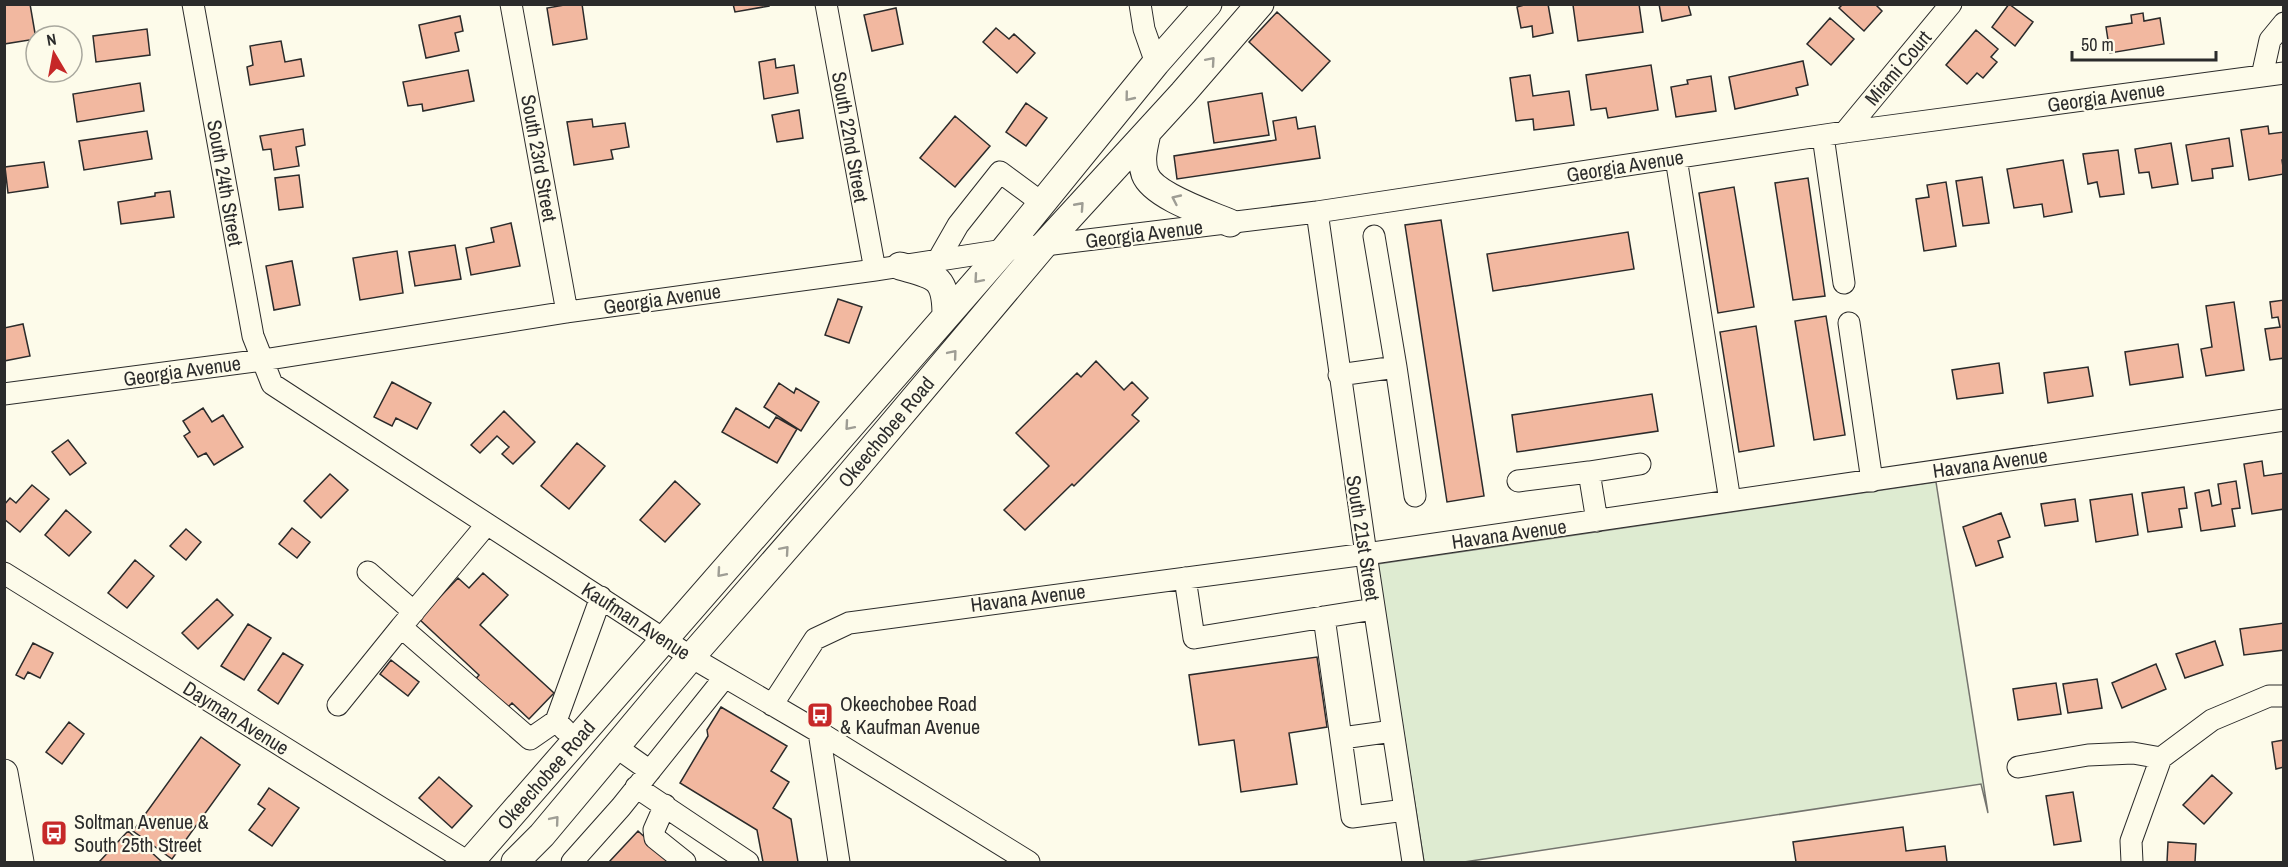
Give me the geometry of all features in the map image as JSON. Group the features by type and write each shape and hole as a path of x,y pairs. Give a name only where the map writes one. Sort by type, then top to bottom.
{"main road":[{"name":"Okeechobee Road","path":"469,862 1004,250 1156,63 1208,4"},
{"name":"Okeechobee Road","path":"515,862 542,835 1043,246 1147,133 1260,4"},
{"path":"1147,133 1142,154 1145,176 1155,188 1230,223"},
{"path":"887,268 932,276 943,285 946,315"},
{"path":"4,773 20,862"}],"street":[{"name":"South 24th Street","path":"194,4 253,336 263,360"},
{"name":"South 23rd Street","path":"511,4 567,312"},
{"name":"South 22nd Street","path":"826,4 887,268"},
{"path":"1140,4 1144,28 1156,63"},
{"name":"Miami Court","path":"1845,132 1951,4"},
{"path":"2262,76 2270,40 2283,23"},
{"name":"Georgia Avenue","path":"4,394 263,360 567,312 1004,250 1317,212 1845,132 2283,73"},
{"path":"1823,136 1844,283"},
{"path":"1676,158 1730,501"},
{"path":"938,260 958,225 1000,172 1042,203"},
{"name":"South 21st Street","path":"1317,212 1339,375 1413,862"},
{"path":"1374,236 1415,495"},
{"path":"1849,323 1872,481"},
{"name":"Kaufman Avenue","path":"263,360 272,384 692,657 819,732 1029,862"},
{"path":"1339,375 1396,367"},
{"name":"Havana Avenue","path":"772,705 815,639 849,623 1366,554 2283,420"},
{"path":"1518,481 1640,464"},
{"path":"1589,472 1597,521"},
{"path":"338,705 488,524"},
{"path":"368,572 407,620 530,739 556,721 601,597"},
{"name":"Dayman Avenue","path":"4,573 469,862"},
{"path":"1185,578 1194,638 1374,609"},
{"path":"1324,617 1352,817 1405,810"},
{"path":"572,862 650,771 725,677"},
{"path":"2132,862 2132,841 2161,758 2212,720 2269,696 2283,696"},
{"path":"556,721 576,740"},
{"path":"819,732 839,862"},
{"path":"1342,738 1393,732"},
{"path":"616,747 650,771"},
{"path":"2018,767 2088,755 2133,753 2161,758"},
{"path":"636,787 747,862"},
{"path":"664,805 654,830 655,838 685,862"}],"green space":[{"path":"1936,482 1988,813 1981,784 1464,862 1424,862 1377,564"}],"building":[{"path":"4,4 30,4 33,24 24,24 24,41 4,44"},
{"path":"582,4 587,39 553,45 547,8"},
{"path":"733,4 769,4 769,6 735,12"},
{"path":"1528,4 1548,4 1553,33 1533,37 1532,26 1521,28 1517,7"},
{"path":"1639,4 1643,32 1578,41 1573,5"},
{"path":"1659,4 1688,4 1691,15 1662,21"},
{"path":"1843,4 1875,4 1882,11 1864,31 1839,8"},
{"path":"2009,4 2033,22 2015,46 1992,27"},
{"path":"896,8 903,44 872,51 864,15"},
{"path":"1277,12 1330,61 1302,91 1249,42"},
{"path":"2143,13 2144,21 2160,18 2164,44 2110,53 2106,27 2132,23 2131,15"},
{"path":"460,16 463,31 455,33 459,51 426,58 419,25"},
{"path":"1830,18 1854,39 1831,65 1807,44"},
{"path":"996,28 1009,39 1014,34 1035,53 1017,73 983,42"},
{"path":"147,29 150,55 96,62 93,36"},
{"path":"1976,30 1998,49 1991,57 1997,62 1983,78 1977,73 1967,84 1946,65"},
{"path":"281,41 285,62 301,59 304,76 250,85 247,67 253,65 250,46"},
{"path":"775,59 776,68 794,65 798,93 764,99 759,62"},
{"path":"1803,61 1808,85 1796,88 1798,95 1735,109 1729,77"},
{"path":"1651,65 1658,110 1608,118 1606,108 1591,110 1586,75"},
{"path":"468,70 474,101 423,111 422,104 408,106 403,82"},
{"path":"1530,75 1533,96 1569,91 1574,125 1534,130 1533,119 1516,121 1510,78"},
{"path":"1711,76 1716,111 1676,117 1671,87 1688,84 1687,80"},
{"path":"140,83 144,111 77,122 73,94"},
{"path":"1262,93 1269,135 1214,143 1208,102"},
{"path":"1026,103 1047,118 1026,146 1006,132"},
{"path":"799,110 803,138 777,142 772,115"},
{"path":"955,116 990,146 955,187 920,158"},
{"path":"1296,117 1298,129 1315,126 1320,158 1177,179 1174,156 1276,140 1273,121"},
{"path":"592,119 593,127 625,123 629,147 611,150 613,159 574,165 567,122"},
{"path":"2268,126 2269,134 2284,132 2284,159 2282,160 2284,174 2249,180 2241,130"},
{"path":"303,129 305,145 296,147 299,166 274,170 271,149 263,150 260,136"},
{"path":"147,131 152,159 84,170 79,141"},
{"path":"2229,138 2233,166 2212,169 2213,178 2192,181 2186,145"},
{"path":"2171,143 2178,184 2152,188 2149,172 2139,173 2135,149"},
{"path":"2118,150 2124,194 2100,197 2097,182 2088,184 2083,154"},
{"path":"2063,160 2072,212 2044,217 2042,204 2014,208 2007,169"},
{"path":"44,162 48,187 8,193 5,167"},
{"path":"299,175 303,207 279,210 275,178"},
{"path":"1982,177 1989,223 1963,226 1956,181"},
{"path":"1808,178 1825,296 1793,300 1775,183"},
{"path":"1946,182 1956,246 1924,251 1916,199 1929,197 1927,185"},
{"path":"1734,187 1754,307 1718,313 1699,193"},
{"path":"170,191 174,217 121,224 118,202"},
{"path":"1441,220 1484,496 1447,502 1405,225"},
{"path":"511,223 520,266 471,275 466,248 494,242 491,228"},
{"path":"1628,232 1634,269 1493,291 1487,254"},
{"path":"455,245 461,279 415,286 409,252"},
{"path":"397,251 403,293 360,300 353,258"},
{"path":"292,261 300,305 274,310 266,266"},
{"path":"838,299 862,307 849,343 825,335"},
{"path":"2284,300 2284,358 2270,360 2265,329 2280,327 2278,317 2272,318 2270,302"},
{"path":"2234,302 2244,370 2206,376 2201,349 2212,347 2206,306"},
{"path":"1826,316 1845,435 1814,440 1795,321"},
{"path":"23,324 30,356 4,361 4,328"},
{"path":"1756,326 1774,446 1739,452 1720,332"},
{"path":"2178,344 2183,377 2130,385 2125,352"},
{"path":"1096,361 1124,390 1132,382 1148,398 1132,415 1139,421 1074,486 1072,484 1025,530 1004,510 1049,466 1016,433 1077,373 1081,377"},
{"path":"1999,363 2003,393 1957,399 1952,370"},
{"path":"2088,367 2093,396 2048,403 2044,373"},
{"path":"392,382 431,403 417,429 396,418 392,426 374,417"},
{"path":"779,383 794,393 796,388 819,402 801,431 764,407"},
{"path":"1652,394 1658,431 1517,452 1512,415"},
{"path":"203,408 212,422 223,415 243,447 214,465 206,453 198,457 184,436 190,432 183,421"},
{"path":"736,408 769,428 776,417 797,429 777,463 722,432"},
{"path":"504,411 535,442 513,464 502,454 509,447 497,436 480,453 471,445"},
{"path":"68,440 86,463 70,475 52,452"},
{"path":"577,443 605,466 569,509 541,486"},
{"path":"2262,461 2264,476 2284,473 2284,509 2252,514 2244,464"},
{"path":"330,474 348,490 321,518 304,501"},
{"path":"675,481 700,504 665,542 640,520"},
{"path":"2236,481 2240,508 2232,509 2235,526 2201,531 2195,493 2209,490 2212,506 2221,504 2218,484"},
{"path":"32,485 49,499 20,532 4,519 4,505 10,498 16,503"},
{"path":"2184,487 2187,508 2179,509 2182,527 2148,532 2142,493"},
{"path":"2132,494 2138,535 2096,542 2090,500"},
{"path":"2075,499 2078,521 2045,526 2041,504"},
{"path":"66,510 91,532 69,556 45,535"},
{"path":"2001,513 2010,537 1998,541 2003,557 1976,566 1963,527"},
{"path":"292,528 310,542 297,558 279,544"},
{"path":"186,529 201,542 186,560 170,546"},
{"path":"135,560 154,576 127,608 108,593"},
{"path":"483,573 508,595 480,625 554,693 529,719 512,703 505,710 474,681 479,675 419,619 458,578 469,588"},
{"path":"217,599 233,615 198,649 182,633"},
{"path":"2284,623 2284,650 2244,655 2240,629"},
{"path":"248,624 271,638 244,680 221,666"},
{"path":"2215,641 2223,665 2185,678 2176,654"},
{"path":"33,643 53,653 40,678 28,672 24,679 16,675"},
{"path":"283,653 303,665 278,704 258,690"},
{"path":"1317,657 1327,727 1289,733 1297,784 1241,792 1234,740 1199,745 1189,675"},
{"path":"391,660 419,682 408,696 380,674"},
{"path":"2156,664 2166,689 2122,708 2112,683"},
{"path":"2097,679 2102,708 2068,713 2063,684"},
{"path":"2056,683 2061,714 2018,720 2013,689"},
{"path":"721,707 787,746 771,771 789,782 773,808 791,819 798,862 763,862 757,830 680,783 708,736 707,730"},
{"path":"69,722 84,734 62,764 46,752"},
{"path":"201,737 240,765 172,859 133,831"},
{"path":"2284,740 2284,767 2276,769 2272,742"},
{"path":"2212,775 2232,793 2204,824 2183,805"},
{"path":"439,777 472,806 452,828 419,798"},
{"path":"269,788 299,808 272,846 249,830 265,809 258,804"},
{"path":"2073,792 2081,841 2054,845 2046,796"},
{"path":"1903,827 1906,851 1945,846 1947,862 1796,862 1793,842"},
{"path":"128,831 162,862 99,862"},
{"path":"638,831 672,862 609,862"},
{"path":"2168,842 2196,844 2195,862 2167,862"}],"place":[{"name":"Okeechobee Road & Kaufman Avenue","path":"820,715"},
{"name":"Soltman Avenue & South 25th Street","path":"54,833"}]}
